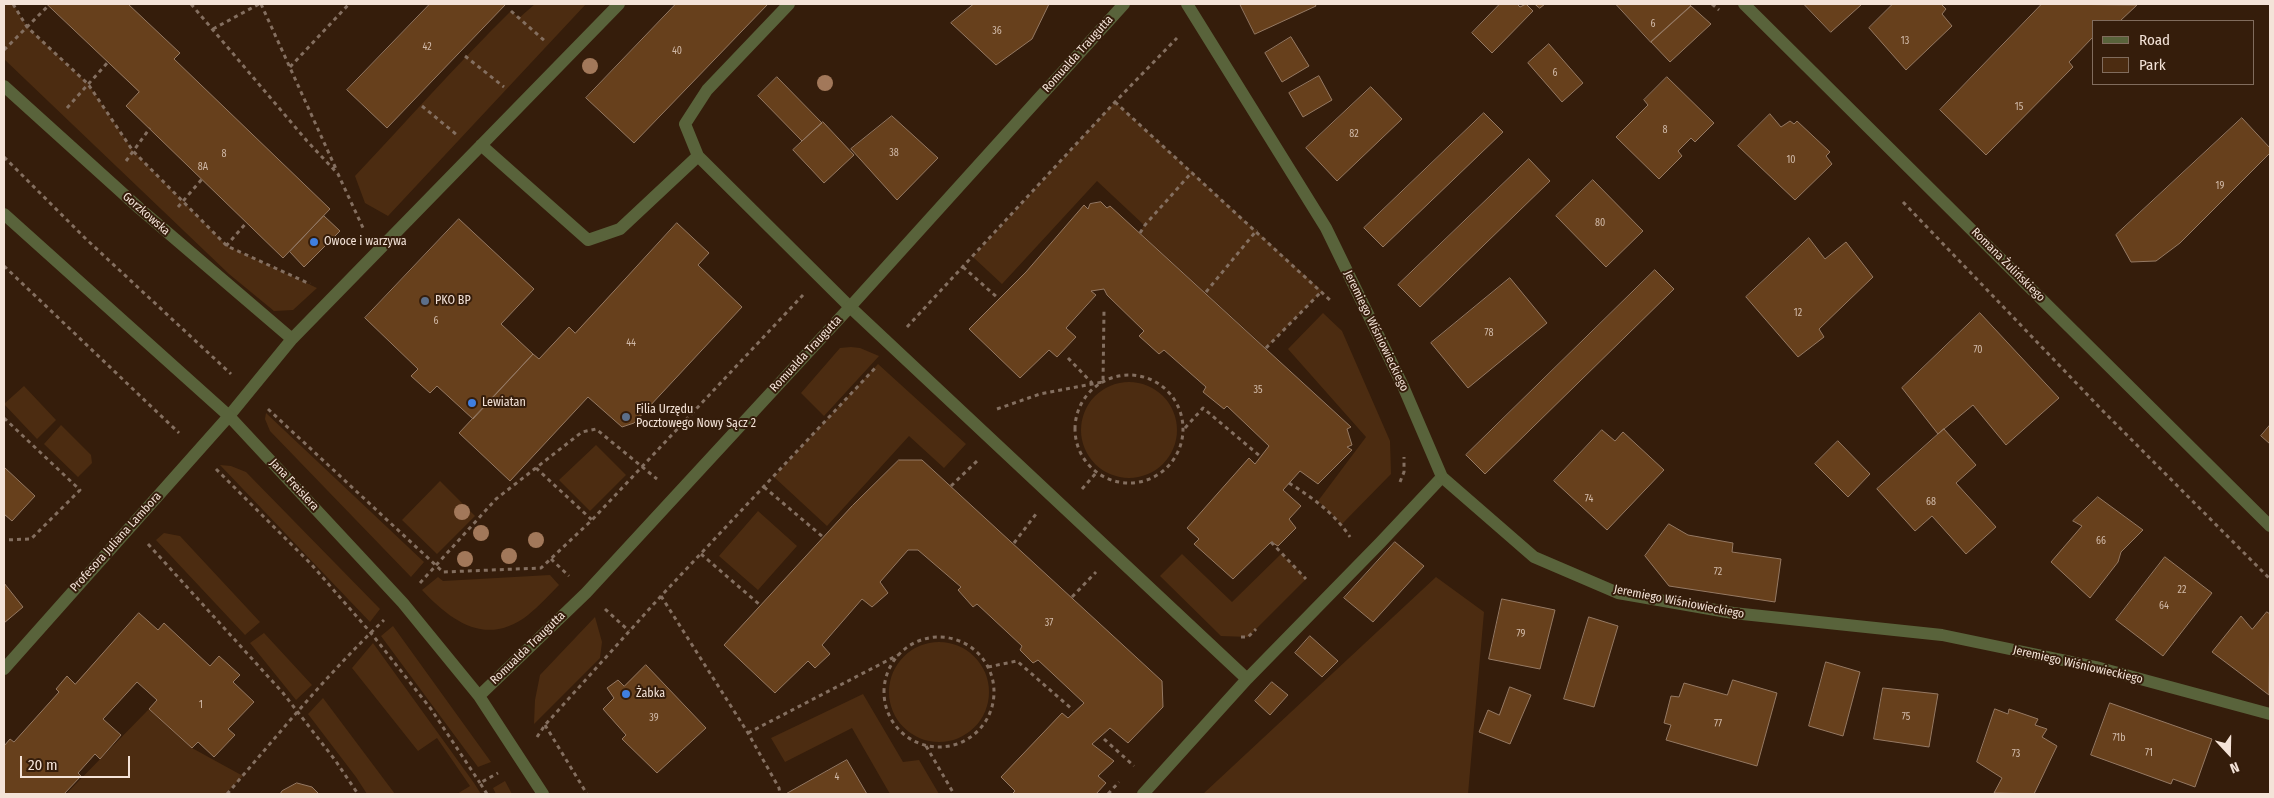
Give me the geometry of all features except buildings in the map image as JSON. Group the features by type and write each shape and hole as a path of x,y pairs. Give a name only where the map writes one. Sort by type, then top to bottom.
{"street":[{"name":"Profesora Juliana Lambora","path":"4,669 229,416 292,340 619,4"},
{"path":"789,4 707,90 685,124 698,156 850,307 1247,679"},
{"name":"Romualda Traugutta","path":"479,696 586,593 850,307 1124,4"},
{"name":"Jeremiego Wiśniowieckiego","path":"1187,4 1326,228 1403,386 1442,477 1534,557 1618,593 1734,613 1942,634 2096,667 2270,714"},
{"name":"Romana Żulińskiego","path":"1744,4 2270,526"},
{"name":"Gorzkowska","path":"4,86 139,208 292,340"},
{"path":"481,145 588,240 620,229 698,156"},
{"name":"Jana Freislera","path":"4,214 229,416 403,603 479,696 543,794"},
{"path":"1143,794 1247,679 1374,550 1442,477"}],"path":[{"path":"14,4 27,27 88,84 133,151 227,246 317,288"},
{"path":"191,4 307,141 338,174"},
{"path":"213,29 260,4 367,237"},
{"path":"290,67 349,4"},
{"path":"4,50 49,5"},
{"path":"511,11 548,44"},
{"path":"891,346 1114,102 1183,32"},
{"path":"542,51 554,37"},
{"path":"465,56 507,89"},
{"path":"62,114 108,62"},
{"path":"1114,102 1257,230 1322,291 1335,306"},
{"path":"422,106 461,138"},
{"path":"124,164 150,128"},
{"path":"4,157 86,239 443,572 541,568 592,520 821,277"},
{"path":"1140,233 1144,225 1192,172"},
{"path":"174,211 202,179"},
{"path":"221,253 247,222"},
{"path":"1206,292 1257,230"},
{"path":"963,268 998,299"},
{"path":"1969,272 2270,579"},
{"path":"1266,348 1322,291"},
{"path":"1103,382 1104,311"},
{"path":"1068,358 1092,383"},
{"path":"587,794 545,725 661,596 878,364 886,370"},
{"path":"1134,374 1157,382 1175,399 1182,414 1184,428 1182,446 1174,461 1163,473 1147,481 1129,484 1112,482 1096,473 1084,460 1076,444 1075,426 1079,409 1088,393 1103,382 1117,376 1134,374"},
{"path":"991,411 1040,394 1103,382"},
{"path":"1184,428 1203,408 1260,457"},
{"path":"4,418 80,490 32,539 4,540"},
{"path":"228,794 297,712 371,633 403,603 496,499 582,432 596,429 658,480"},
{"path":"1398,484 1404,472 1402,447"},
{"path":"951,486 981,458"},
{"path":"536,468 592,520"},
{"path":"1079,492 1096,473"},
{"path":"1289,483 1318,501 1342,524 1350,538"},
{"path":"764,487 822,537"},
{"path":"1014,543 1040,510"},
{"path":"1344,544 1357,531"},
{"path":"144,541 283,692 335,760 358,794"},
{"path":"1271,542 1306,579"},
{"path":"701,554 760,605"},
{"path":"1072,598 1102,566"},
{"path":"1300,586 1312,573"},
{"path":"586,593 629,631"},
{"path":"661,596 748,733 779,788 780,794"},
{"path":"1239,637 1248,638 1260,625"},
{"path":"371,633 430,709 480,783"},
{"path":"748,733 899,654 911,645 926,638 942,637 958,640 972,648 984,660 992,674 995,690 993,706 986,722 976,734 962,743 947,748 926,746 904,736 894,724 887,711 884,696 885,681 890,667 899,654"},
{"path":"988,667 1017,661 1073,710"},
{"path":"1104,739 1134,766"},
{"path":"926,746 954,794"},
{"path":"1127,773 1138,761"},
{"path":"1108,794 1121,780"}],"green space":[{"path":"4,4 13,4 27,27 88,84 133,151 227,246 317,288 293,310 274,311 229,274 4,59"},
{"path":"535,4 586,4 388,216 365,203 355,176 511,11 519,18"},
{"path":"1115,102 1322,291 1266,348 1140,233 1144,225 1097,181 1002,284 973,257"},
{"path":"1323,313 1342,331 1390,441 1391,474 1342,524 1318,501 1366,437 1288,349"},
{"path":"840,348 860,348 879,356 824,416 801,393"},
{"path":"878,364 966,444 944,468 909,436 827,526 774,477"},
{"path":"1129,382 1147,385 1163,396 1174,412 1177,430 1174,448 1163,464 1147,475 1129,478 1111,475 1095,464 1084,448 1081,430 1084,412 1095,396 1111,385"},
{"path":"24,386 56,420 37,439 4,404"},
{"path":"266,413 424,562 411,577 270,431 265,419"},
{"path":"61,425 91,455 92,463 78,477 44,444"},
{"path":"596,445 626,475 590,511 559,480"},
{"path":"220,465 231,466 246,472 380,609 370,622"},
{"path":"440,481 475,516 437,554 402,520"},
{"path":"758,511 797,546 758,590 719,556"},
{"path":"164,533 180,536 260,622 245,635 156,540"},
{"path":"1182,554 1232,602 1281,554 1306,579 1248,637 1221,636 1160,576"},
{"path":"550,575 559,585 528,615 513,624 498,629 484,630 458,620 433,602 422,590 438,577 443,581"},
{"path":"1436,577 1484,612 1468,794 1203,794"},
{"path":"595,617 602,642 600,658 534,724 535,700 540,675"},
{"path":"393,626 491,762 478,767 381,636"},
{"path":"264,633 312,685 296,700 250,643"},
{"path":"939,642 949,643 967,650 981,664 988,682 988,702 981,720 967,734 949,741 939,742 929,741 911,734 897,720 890,702 889,692 890,682 897,664 911,650 929,643"},
{"path":"373,643 481,794 457,794 470,786 437,738 418,751 352,668"},
{"path":"863,694 903,762 919,760 939,794 890,794 852,728 785,762 771,738"},
{"path":"323,698 395,794 367,794 308,714"},
{"path":"149,709 192,748 243,776 225,794 66,794"},
{"path":"505,781 512,794 496,794 493,788"}],"place":[{"name":"Owoce i warzywa","path":"314,242"},
{"name":"PKO BP","path":"425,301"},
{"name":"Lewiatan","path":"472,403"},
{"name":"Filia Urzędu Pocztowego Nowy Sącz 2","path":"626,417"},
{"name":"Żabka","path":"626,694"}]}
